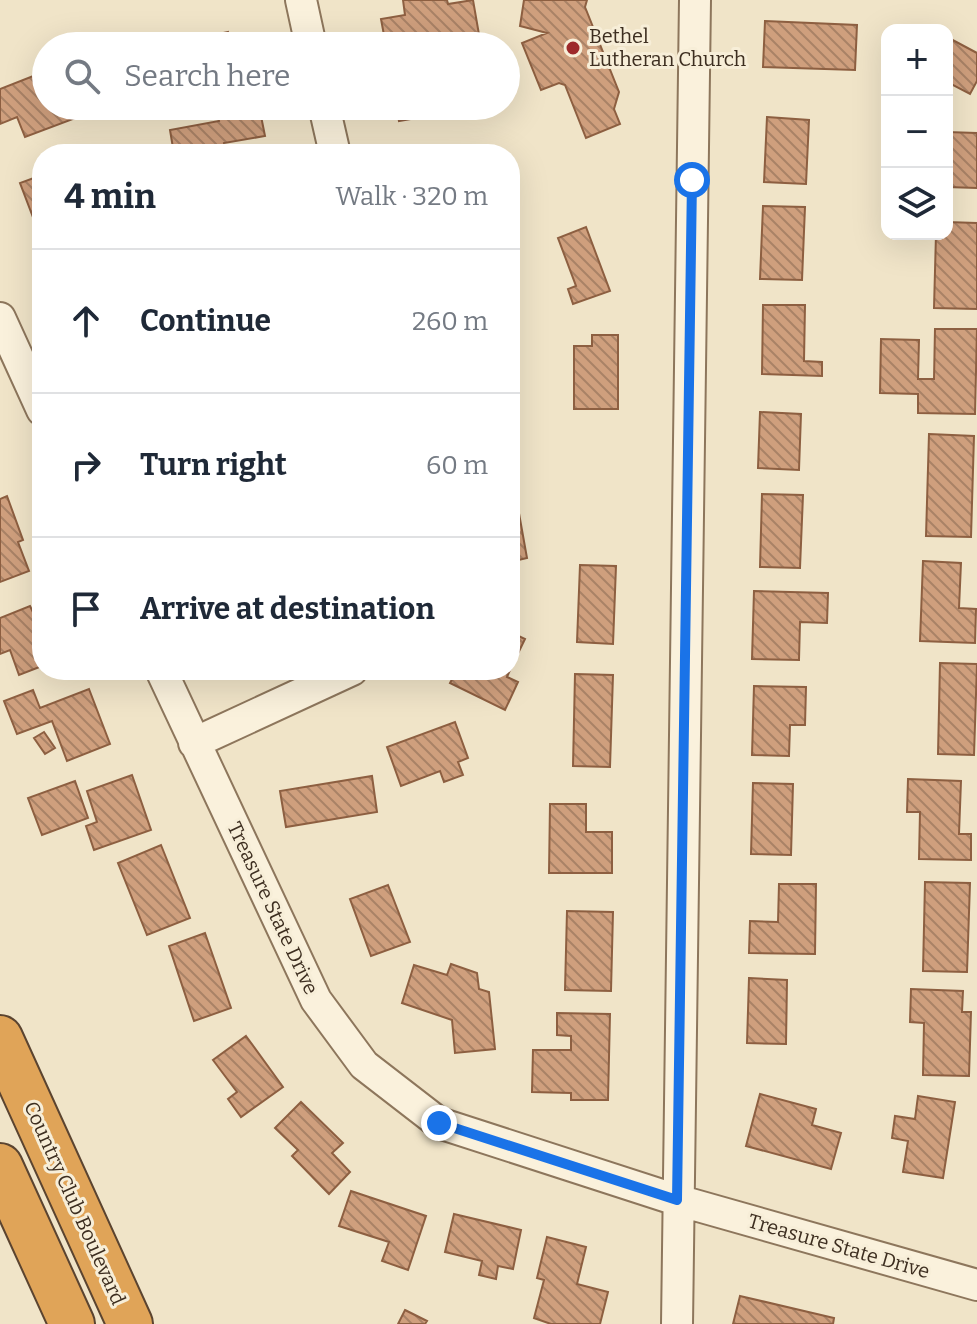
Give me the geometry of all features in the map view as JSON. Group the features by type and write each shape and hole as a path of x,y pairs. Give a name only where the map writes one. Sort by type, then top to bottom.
{"highway":[{"name":"Country Club Boulevard","path":"0,1038 125,1314"},
{"path":"0,1166 72,1324"}],"street":[{"path":"301,0 308,32"},
{"path":"677,1324 695,0"},
{"path":"327,120 333,144"},
{"path":"0,318 32,388"},
{"name":"Treasure State Drive","path":"166,680 316,1000 364,1065 439,1123 677,1200 977,1285"},
{"path":"194,743 330,680"}],"building":[{"path":"403,0 447,0 448,4 473,0 479,32 383,32 381,19 405,15"},
{"path":"524,0 587,0 585,7 619,92 614,109 620,124 586,138 565,85 559,83 541,90 522,43 547,33 520,26"},
{"path":"765,21 857,25 855,70 763,67"},
{"path":"953,40 977,53 977,81 970,94 953,85"},
{"path":"32,76 32,120 70,120 25,137 17,117 0,124 0,89"},
{"path":"767,117 809,120 806,184 764,182"},
{"path":"262,120 265,136 224,144 172,144 170,130 219,121"},
{"path":"953,132 977,133 977,188 953,187"},
{"path":"32,179 32,215 20,183"},
{"path":"763,206 805,207 802,280 760,279"},
{"path":"953,222 977,223 977,309 934,308 936,240 953,240"},
{"path":"586,227 610,291 573,304 568,289 576,286 558,238"},
{"path":"763,305 805,305 804,361 822,362 822,376 762,374"},
{"path":"935,329 977,329 975,414 918,413 918,394 880,393 881,339 919,340 918,379 934,379"},
{"path":"592,335 618,335 618,409 574,409 574,346 592,346"},
{"path":"760,412 801,414 799,470 758,468"},
{"path":"929,434 974,436 971,537 926,536"},
{"path":"762,494 803,495 800,568 760,567"},
{"path":"7,496 23,540 18,542 29,571 0,582 0,499"},
{"path":"520,519 527,558 520,560"},
{"path":"923,561 961,563 959,608 976,609 975,643 920,641"},
{"path":"580,565 616,566 613,644 577,642"},
{"path":"754,591 828,593 827,623 800,622 799,660 752,659"},
{"path":"30,606 32,670 19,675 10,650 0,654 0,618"},
{"path":"940,663 977,664 974,755 938,754"},
{"path":"575,674 613,675 610,767 573,766"},
{"path":"452,680 518,682 505,710 450,683"},
{"path":"754,686 806,687 805,725 790,725 789,756 752,755"},
{"path":"89,689 110,744 67,761 52,721 17,734 4,701 33,690 40,708"},
{"path":"455,722 468,758 458,762 463,775 444,782 440,771 401,786 387,747"},
{"path":"44,732 55,748 45,754 34,738"},
{"path":"132,775 151,830 94,850 86,826 97,822 87,791"},
{"path":"372,776 377,812 286,827 280,791"},
{"path":"908,779 961,781 959,834 971,834 971,860 919,859 920,812 907,812"},
{"path":"75,781 88,818 42,835 28,798"},
{"path":"753,783 793,784 791,855 751,854"},
{"path":"550,804 586,804 586,832 612,832 612,873 549,873"},
{"path":"161,845 190,918 147,935 118,863"},
{"path":"925,882 970,883 967,972 923,971"},
{"path":"779,884 816,884 815,954 749,953 750,921 778,922"},
{"path":"388,885 410,942 371,956 350,899"},
{"path":"567,911 613,912 611,991 565,990"},
{"path":"205,933 231,1008 194,1021 169,946"},
{"path":"451,964 477,973 479,989 489,992 495,1049 455,1053 452,1020 402,1003 414,965 447,975"},
{"path":"749,978 787,980 786,1044 747,1043"},
{"path":"911,989 963,991 962,1012 971,1012 969,1076 923,1075 924,1023 910,1022"},
{"path":"557,1013 610,1014 608,1100 571,1100 571,1093 532,1092 533,1050 571,1050 571,1036 557,1035"},
{"path":"246,1036 283,1087 241,1117 228,1099 237,1092 213,1060"},
{"path":"760,1094 816,1109 812,1125 841,1133 831,1169 746,1146"},
{"path":"918,1096 955,1102 943,1178 903,1172 908,1141 892,1138 895,1116 915,1119"},
{"path":"301,1102 343,1143 332,1153 350,1172 329,1194 292,1156 298,1150 275,1128"},
{"path":"351,1191 426,1216 408,1270 382,1261 389,1242 339,1226"},
{"path":"454,1214 521,1230 513,1269 498,1266 496,1279 479,1275 482,1261 445,1252"},
{"path":"547,1237 586,1247 577,1284 608,1292 600,1324 551,1324 534,1318 544,1280 537,1278"},
{"path":"740,1296 834,1318 833,1324 733,1324"},
{"path":"405,1310 427,1321 425,1324 398,1324"}],"place":[{"name":"Bethel Lutheran Church","path":"573,48"}],"route":[{"path":"439,1123 677,1200 692,180"}]}
